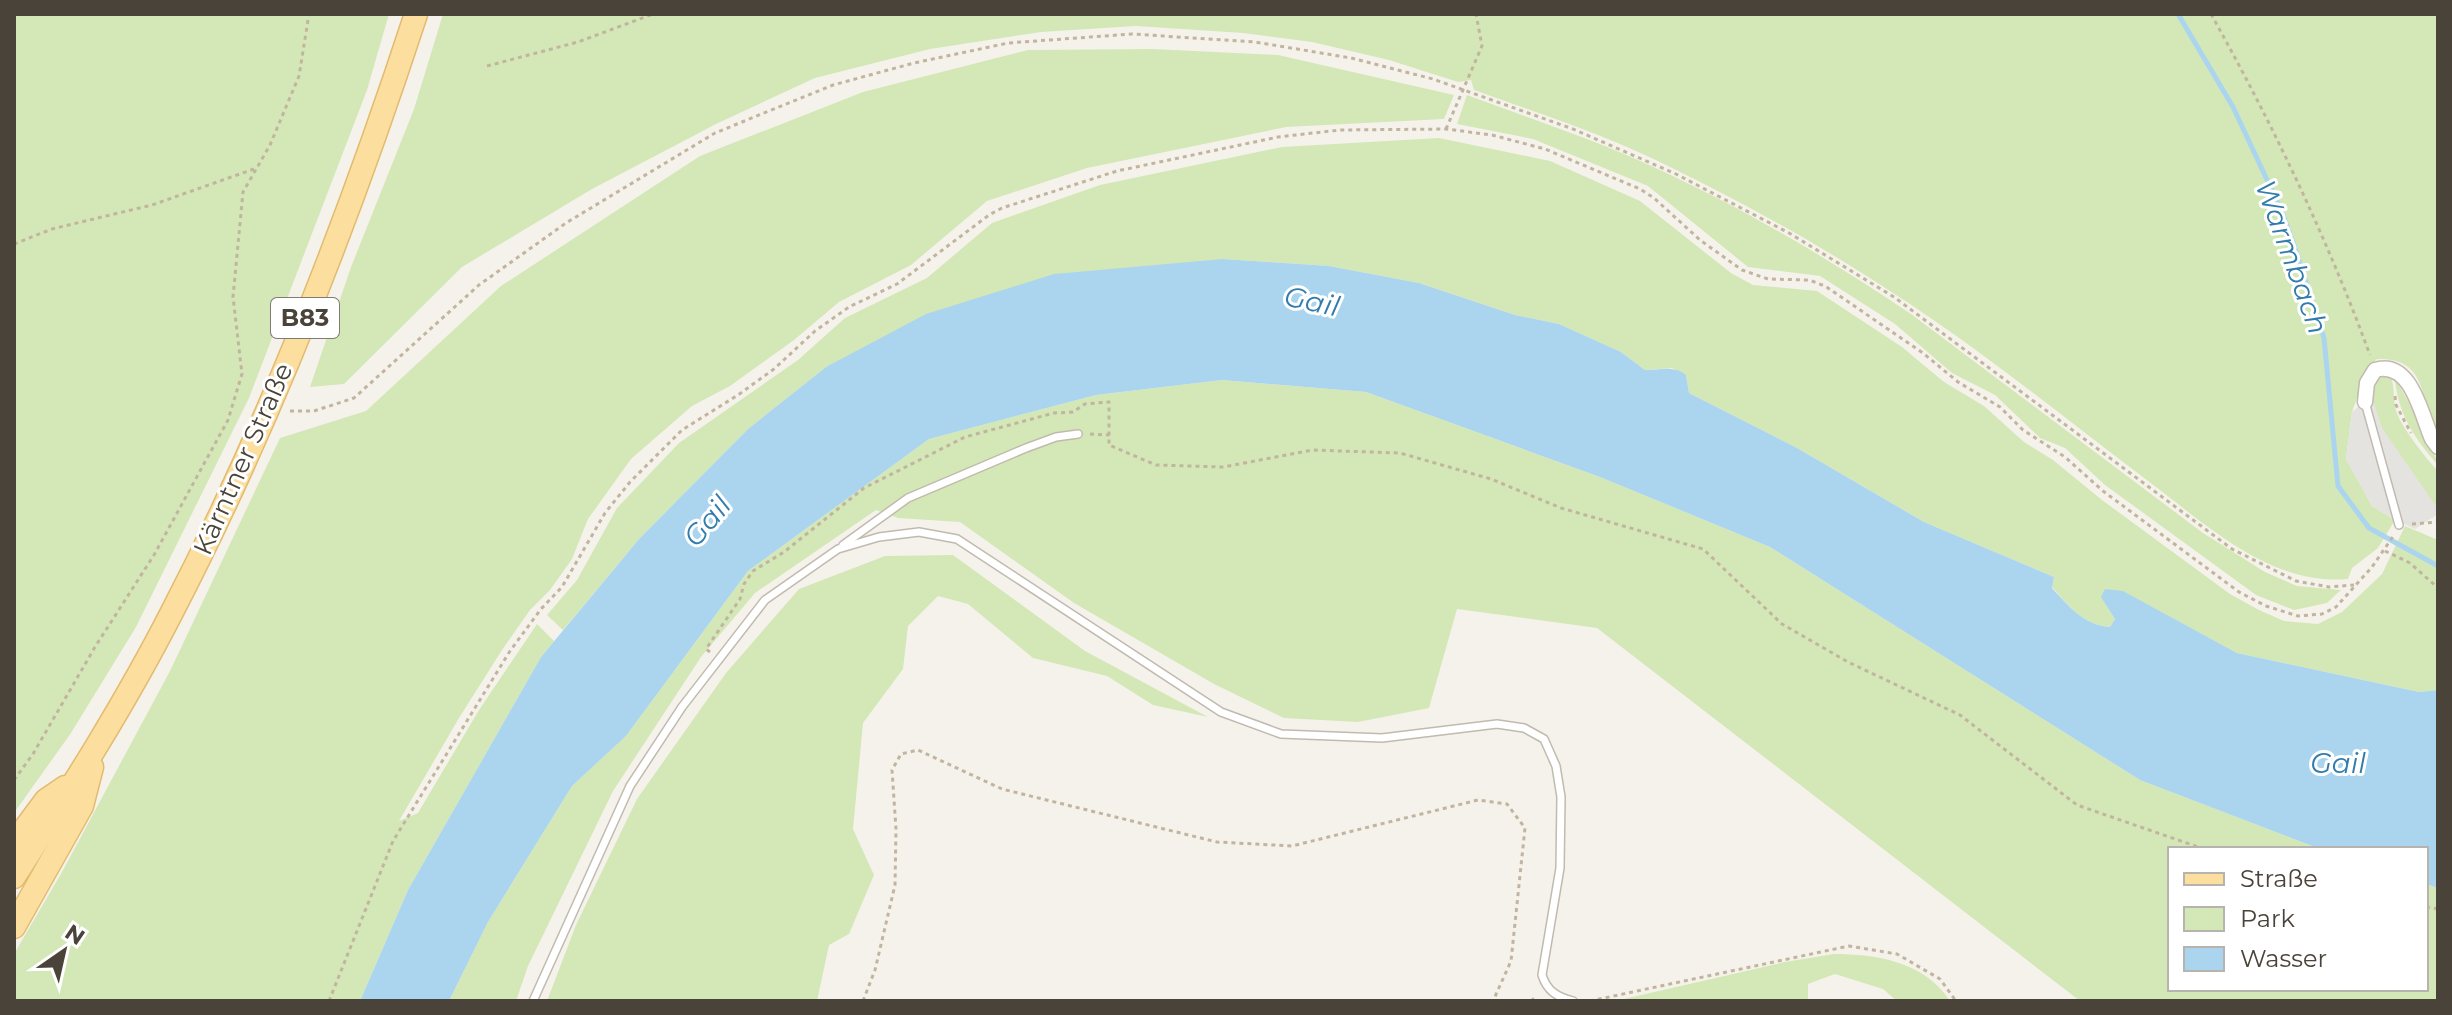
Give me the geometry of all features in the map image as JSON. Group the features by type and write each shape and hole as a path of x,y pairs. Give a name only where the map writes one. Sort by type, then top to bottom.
{"main road":[{"name":"Kärntner Straße","path":"14,877 97,749 172,613 266,411 336,246 416,14"},
{"path":"14,927 82,806 97,749"},
{"path":"14,843 46,800 76,780"}],"street":[{"path":"2365,402 2367,383 2375,370 2385,367 2397,371 2407,379 2438,447"}],"lane":[{"path":"2365,402 2399,525"},
{"path":"533,1001 630,786 682,707 765,600 908,498 1026,448 1056,437 1078,434"},
{"path":"838,549 879,537 919,532 957,539 1221,712 1281,734 1382,738 1497,724 1524,728 1544,739 1556,766 1561,797 1560,868 1542,975 1546,988 1563,999 1573,1001"}],"path":[{"path":"14,780 154,555 228,420 242,374 233,297 243,192 270,145 299,76 309,14"},
{"path":"487,66 578,42 653,14"},
{"path":"1446,129 1482,46 1476,14"},
{"path":"2211,14 2259,99 2351,305 2375,370"},
{"path":"266,411 314,411 354,398 479,285 566,223 715,133 833,85 914,63 1008,43 1132,34 1255,42 1351,58 1463,89 1607,143 1676,174 1789,233 1894,297 2232,549 2296,581 2329,587 2355,585"},
{"path":"329,1001 393,841 510,651 541,609 562,587 605,513 630,482 682,430 774,369 815,331 837,315 897,284 978,223 1002,208 1117,171 1278,137 1340,130 1446,129 1492,135 1545,149 1654,198 1700,240 1742,270 1768,279 1809,280 1825,286 1923,353 1958,382 2000,407 2023,430 2065,457 2103,491 2239,592 2266,606 2298,616 2322,614 2336,607 2385,551 2399,525 2438,522"},
{"path":"14,244 52,229 152,205 257,169"},
{"path":"719,659 706,649 740,599 744,584 753,571 784,552 864,488 965,437 1054,413 1073,412 1085,404 1109,402 1109,445 1156,465 1223,467 1312,450 1400,453 1491,479 1561,508 1703,549 1782,624 1848,662 1960,715 2077,805 2198,847"},
{"path":"1078,434 1109,435"},
{"path":"2385,551 2410,563 2438,588"},
{"path":"863,1001 875,970 895,885 896,829 892,770 901,754 918,750 1002,789 1217,842 1292,846 1478,800 1507,804 1525,828 1511,961 1493,1001"},
{"path":"1590,1001 1849,946 1897,954 1940,979 1956,1001"}],"green space":[{"path":"14,14 389,14 367,90 249,398 136,627 71,733 14,813"},
{"path":"443,14 2438,14 2438,435 2414,373 2394,361 2377,359 2368,367 2352,412 2346,459 2372,506 2395,520 2378,548 2352,568 2348,579 2320,579 2293,573 2268,563 2219,535 1992,362 1893,293 1785,227 1648,156 1474,90 1471,80 1458,82 1389,60 1312,42 1243,33 1136,26 1041,32 930,49 815,78 718,123 592,189 462,267 344,384 310,387 351,267 414,109"},
{"path":"1153,49 1278,55 1454,95 1444,119 1286,127 1087,168 987,201 911,265 839,302 794,340 730,386 692,406 631,459 588,519 572,559 502,650 399,821 418,813 479,710 537,624 554,641 541,657 408,890 360,1001 14,1001 14,954 62,872 170,671 280,438 366,411 501,286 700,156 863,92 1028,50"},
{"path":"1467,95 1645,163 1762,222 1911,314 2203,533 2265,572 2297,586 2341,590 2327,603 2294,610 2256,595 2105,485 2065,448 2040,438 1995,395 1952,373 1895,324 1820,276 1748,267 1648,186 1533,139 1457,124"},
{"path":"1439,138 1550,161 1640,201 1731,273 1753,285 1817,291 1902,347 1944,382 1984,406 2024,442 2053,460 2230,594 2284,621 2318,624 2342,612 2382,574 2405,526 2438,540 2438,690 2419,692 2237,653 2122,591 2102,597 2115,619 2110,627 2092,623 2077,613 2052,587 2054,577 1924,522 1797,448 1689,393 1686,375 1672,368 1645,370 1621,352 1559,324 1515,315 1419,283 1329,266 1223,259 826,367 748,429 639,539 563,630 547,615 577,580 617,508 679,443 798,360 845,318 927,278 992,223 1100,185 1282,147"},
{"path":"2390,375 2395,407 2402,423 2438,471 2438,509 2400,457 2376,414 2373,391 2378,376"},
{"path":"1222,380 1366,392 1600,477 1770,547 2140,780 2315,847 2168,847 2168,991 2428,991 2428,885 2438,888 2438,1001 2080,1001 1597,628 1457,609 1429,708 1358,722 1284,718 1214,684 1074,603 960,522 898,518 876,510 755,593 701,657 613,791 528,966 516,1001 449,1001 488,922 572,786 626,736 748,571 929,439 1096,395"},
{"path":"2395,380 2419,422 2438,465 2409,426"},
{"path":"953,555 1085,651 1208,717 1153,705 1107,676 1033,658 968,604 938,596 908,626 903,669 863,723 853,829 874,875 849,934 829,945 817,1001 547,1001 576,925 637,799 726,673 799,589 885,556"},
{"path":"1834,954 1883,959 1914,969 1940,988 1950,1001 1897,1001 1883,989 1835,974 1808,984 1808,1001 1615,1001 1785,962"}],"shaded area":[{"path":"2373,400 2382,428 2438,509 2438,514 2415,529 2372,506 2346,459 2352,412"}],"water":[{"name":"Gail","path":"1223,259 1329,266 1419,283 1515,315 1559,324 1621,352 1645,370 1681,372 1686,375 1689,393 1797,448 1924,522 2054,577 2052,588 2077,614 2092,623 2110,627 2115,619 2101,597 2105,589 2123,591 2237,653 2419,692 2438,690 2438,888 2428,885 2428,847 2315,847 2140,780 1770,547 1600,477 1366,392 1222,380 1096,395 929,439 748,571 626,736 572,786 488,922 449,1001 360,1001 408,890 541,657 639,539 748,429 826,367 926,314 1054,274"}],"waterway":[{"name":"Warmbach","path":"2178,14 2233,107 2294,245 2324,338 2338,486 2369,528 2438,566"}]}
